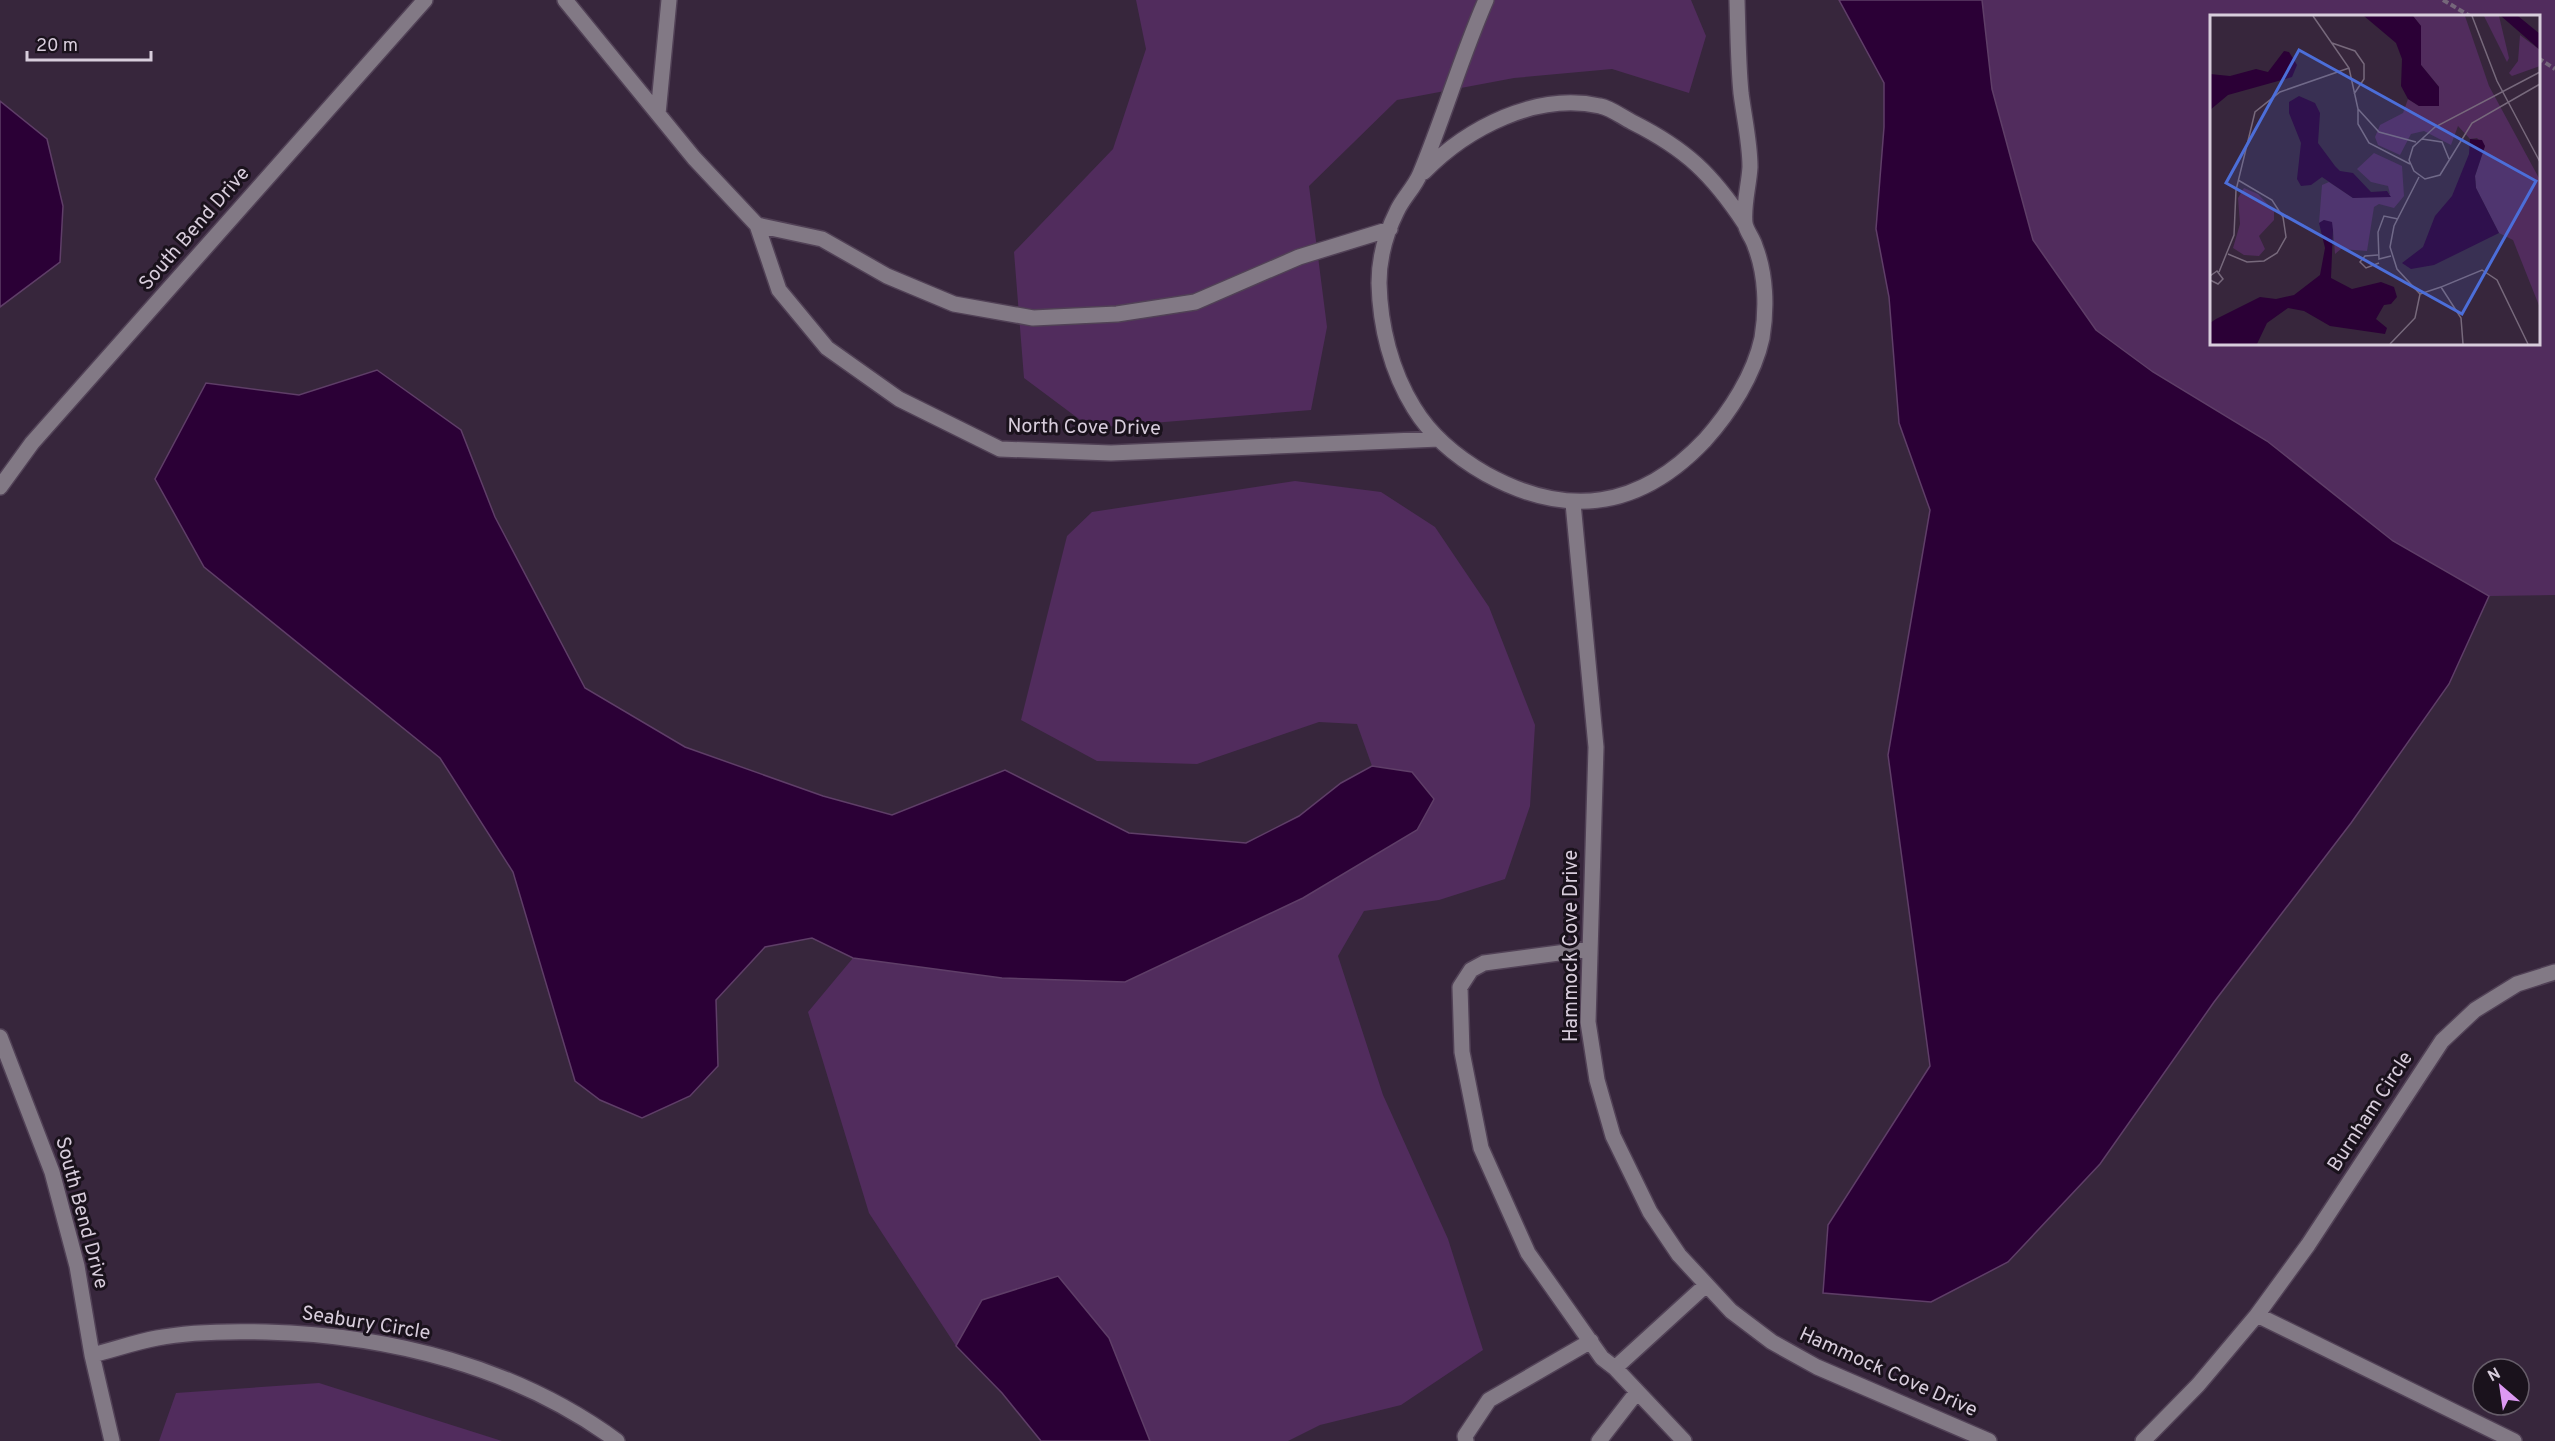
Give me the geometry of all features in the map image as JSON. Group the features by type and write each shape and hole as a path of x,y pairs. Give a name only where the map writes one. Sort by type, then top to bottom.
{"street":[{"name":"South Bend Drive","path":"0,487 32,443 424,0"},
{"name":"North Cove Drive","path":"565,0 694,158 757,225 779,290 827,348 899,399 1000,448 1111,453 1438,439"},
{"path":"658,114 669,0"},
{"path":"1418,178 1486,0"},
{"path":"1737,0 1741,90 1750,165 1745,224"},
{"path":"1563,104 1601,106 1669,140 1698,164 1724,192 1745,224 1761,264 1765,302 1761,340 1740,393 1719,424 1693,452 1663,475 1629,493 1573,503 1536,496 1501,482 1467,463 1438,439 1415,409 1397,376 1386,340 1379,283 1384,245 1397,209 1418,178 1442,154 1473,132 1526,110 1563,104"},
{"path":"757,225 822,239 887,276 954,304 1033,318 1117,314 1195,302 1299,257 1390,228"},
{"name":"Hammock Cove Drive","path":"1573,503 1596,747 1588,1022 1597,1080 1613,1136 1650,1212 1678,1255 1731,1311 1772,1342 1817,1367 1989,1441"},
{"path":"1589,949 1484,963 1471,970 1460,987 1462,1052 1480,1148 1528,1253 1591,1341 1684,1441"},
{"name":"Burnham Circle","path":"2143,1441 2198,1385 2257,1315 2308,1245 2442,1041 2475,1010 2509,990 2555,972"},
{"name":"South Bend Drive","path":"0,1037 52,1172 77,1266 92,1356 112,1441"},
{"path":"1615,1368 1706,1285"},
{"path":"2257,1315 2514,1441"},
{"name":"Seabury Circle","path":"92,1356 158,1338 226,1331 320,1333 407,1348 464,1364 545,1398 591,1422 617,1441"},
{"path":"1466,1441 1465,1436 1489,1400 1591,1341"},
{"path":"1599,1441 1637,1392"}],"path":[{"path":"2443,0 2468,15"},
{"path":"2540,59 2555,69"}],"shaded area":[{"path":"1136,0 1691,0 1706,36 1689,93 1612,69 1514,78 1397,100 1309,186 1327,327 1311,410 1091,428 1024,378 1014,252 1113,149 1146,49"},
{"path":"1839,0 1982,0 1992,89 2033,240 2096,330 2153,372 2267,441 2393,541 2489,596 2449,684 2351,823 2214,1002 2100,1164 2008,1262 1931,1302 1823,1293 1828,1225 1930,1066 1888,755 1930,510 1899,423 1889,297 1876,229 1884,127 1884,83"},
{"path":"1982,0 2555,0 2555,595 2489,596 2393,541 2267,441 2153,372 2096,330 2033,240 1992,89"},
{"path":"0,101 47,139 63,206 60,262 0,307"},
{"path":"377,370 461,430 495,517 585,688 685,747 823,796 892,815 1005,770 1129,833 1246,843 1299,816 1341,783 1372,766 1412,772 1434,799 1417,830 1303,898 1125,982 1002,978 853,958 812,938 765,947 716,1000 718,1066 690,1096 642,1118 600,1100 575,1081 513,872 440,758 204,567 155,479 206,383 299,395"},
{"path":"1295,481 1381,492 1435,527 1489,607 1535,725 1530,806 1505,879 1439,900 1364,911 1338,956 1383,1095 1448,1239 1483,1350 1401,1405 1320,1425 1288,1441 1150,1441 982,1300 956,1346 869,1213 808,1012 853,958 1002,978 1412,772 1372,766 1357,724 1319,722 1197,764 1097,761 1021,720 1067,536 1092,512"},
{"path":"1058,1276 1109,1338 1150,1441 1041,1441 1002,1393 956,1346 982,1300"},
{"path":"319,1383 502,1441 159,1441 176,1393"}]}
